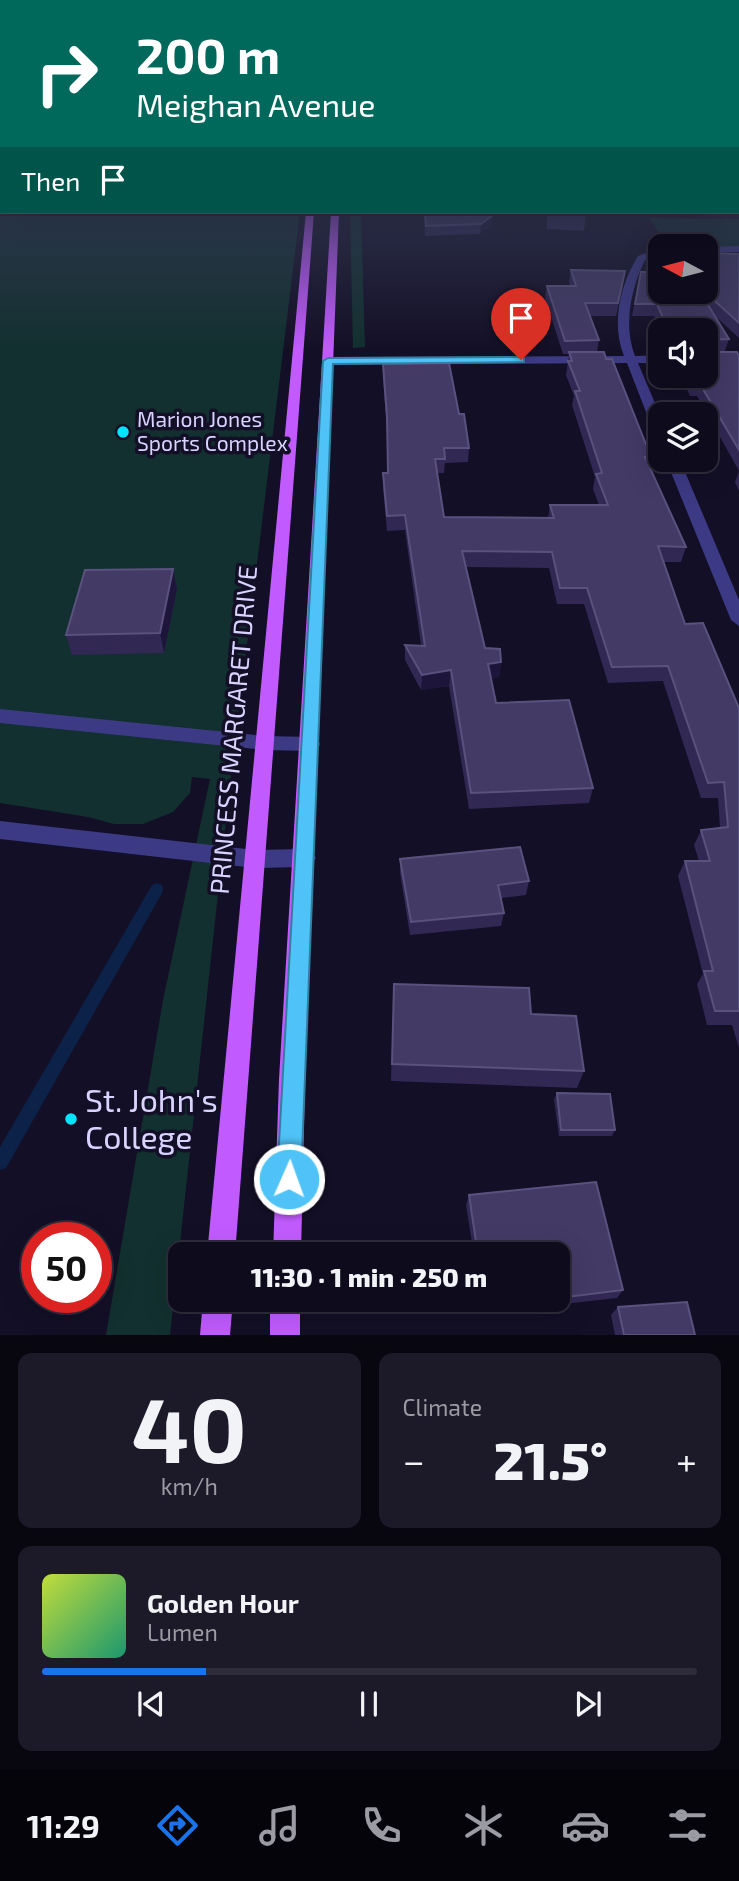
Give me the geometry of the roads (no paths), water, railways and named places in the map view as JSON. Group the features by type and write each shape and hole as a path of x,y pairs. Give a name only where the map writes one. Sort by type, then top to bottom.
{"main road":[{"name":"PRINCESS MARGARET DRIVE","path":"222,1242 309,226"},
{"path":"287,1242 292,1079 311,744 334,226"},
{"path":"215,1335 217,1312"},
{"path":"285,1312 285,1335"}],"street":[{"path":"718,249 739,249"},
{"path":"648,255 641,258 629,282 622,337 649,402"},
{"path":"328,361 648,359"},
{"path":"678,472 739,620"},
{"path":"0,716 265,743 311,744"},
{"path":"0,830 255,859 305,859"}],"waterway":[{"path":"0,1162 157,889"}],"place":[{"name":"Marion Jones Sports Complex","path":"123,432"},
{"name":"St. John's College","path":"71,1119"}]}
